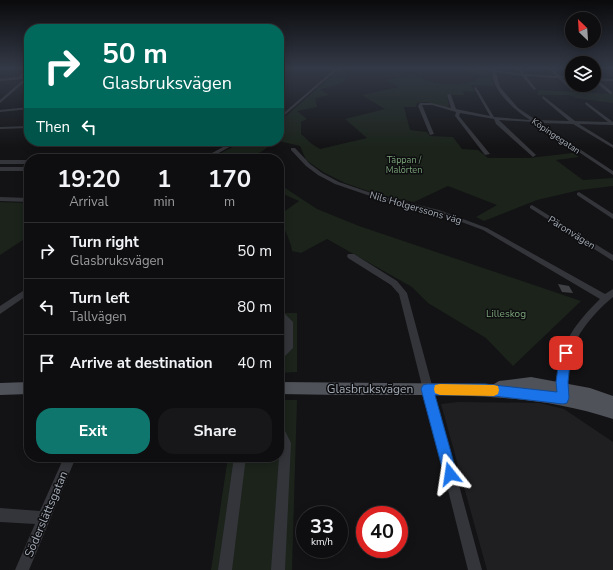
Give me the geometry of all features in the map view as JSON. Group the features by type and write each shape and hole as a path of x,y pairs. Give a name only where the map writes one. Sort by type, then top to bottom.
{"main road":[{"path":"0,388 23,388"},
{"name":"Glasbruksvägen","path":"284,388 485,389 590,394 613,402"},
{"name":"Glasbruksvägen","path":"563,393 613,412"}],"street":[{"path":"0,102 9,95"},
{"path":"284,115 307,95"},
{"path":"449,95 457,116 487,154"},
{"path":"480,95 498,123 533,155"},
{"name":"Köpingegatan","path":"504,95 518,109 535,122 613,173"},
{"path":"543,97 573,122 613,147"},
{"path":"586,103 613,124"},
{"path":"432,134 420,106 421,104 432,104 456,111 495,118 535,122 613,124"},
{"path":"0,111 24,109"},
{"path":"0,128 24,127"},
{"path":"213,154 229,146"},
{"name":"Nils Holgerssons väg","path":"293,149 308,165 320,174 378,197 437,211 485,229 606,298"},
{"path":"0,162 24,162"},
{"path":"0,169 24,169"},
{"path":"579,194 613,217"},
{"path":"0,199 24,200"},
{"name":"Päronvägen","path":"532,207 613,258"},
{"path":"351,256 394,283 403,293 475,570"},
{"path":"563,393 562,372 566,353 578,330 613,292"},
{"path":"0,311 24,294"},
{"path":"284,318 289,322 288,348 284,352"},
{"path":"284,441 284,461"},
{"name":"Söderslättsgatan","path":"22,570 68,462"},
{"path":"225,570 239,462"},
{"path":"278,570 284,462"},
{"path":"0,515 45,518"}],"shaded area":[{"path":"458,402 540,403 564,409 613,442 613,570 487,570 441,404"}],"green space":[{"name":"Täppan / Malörten","path":"310,95 329,95 315,98 317,107 297,111 307,119 301,122 301,134 320,149 367,138 345,119 385,109 362,95 464,95 447,95 448,107 426,102 417,103 416,107 404,107 410,130 427,132 430,136 453,137 462,149 478,150 488,158 529,158 573,153 579,157 556,160 583,180 613,178 613,186 580,190 537,200 484,221 476,217 497,205 448,186 414,202 379,195 345,183 323,172 306,160 300,146 284,142 284,118"},
{"path":"537,95 613,95 613,103 577,98 569,95"},
{"path":"235,146 269,146 261,152 255,154 219,154"},
{"name":"Lilleskog","path":"284,187 317,209 359,226 581,301 513,366 486,338 428,303 412,287 327,239 301,253 292,251 284,227 284,211 299,201 284,194"},
{"path":"0,202 24,203 24,239 0,255"},
{"path":"284,313 297,313 297,372 284,373"},
{"path":"284,400 297,400 292,570 211,570 227,462 284,462"}],"building":[{"path":"558,284 569,286 573,293 562,292"}],"slow traffic":[{"path":"440,389 494,390"}],"route":[{"path":"450,474 427,389 485,389 563,398 562,372 566,353"}]}
